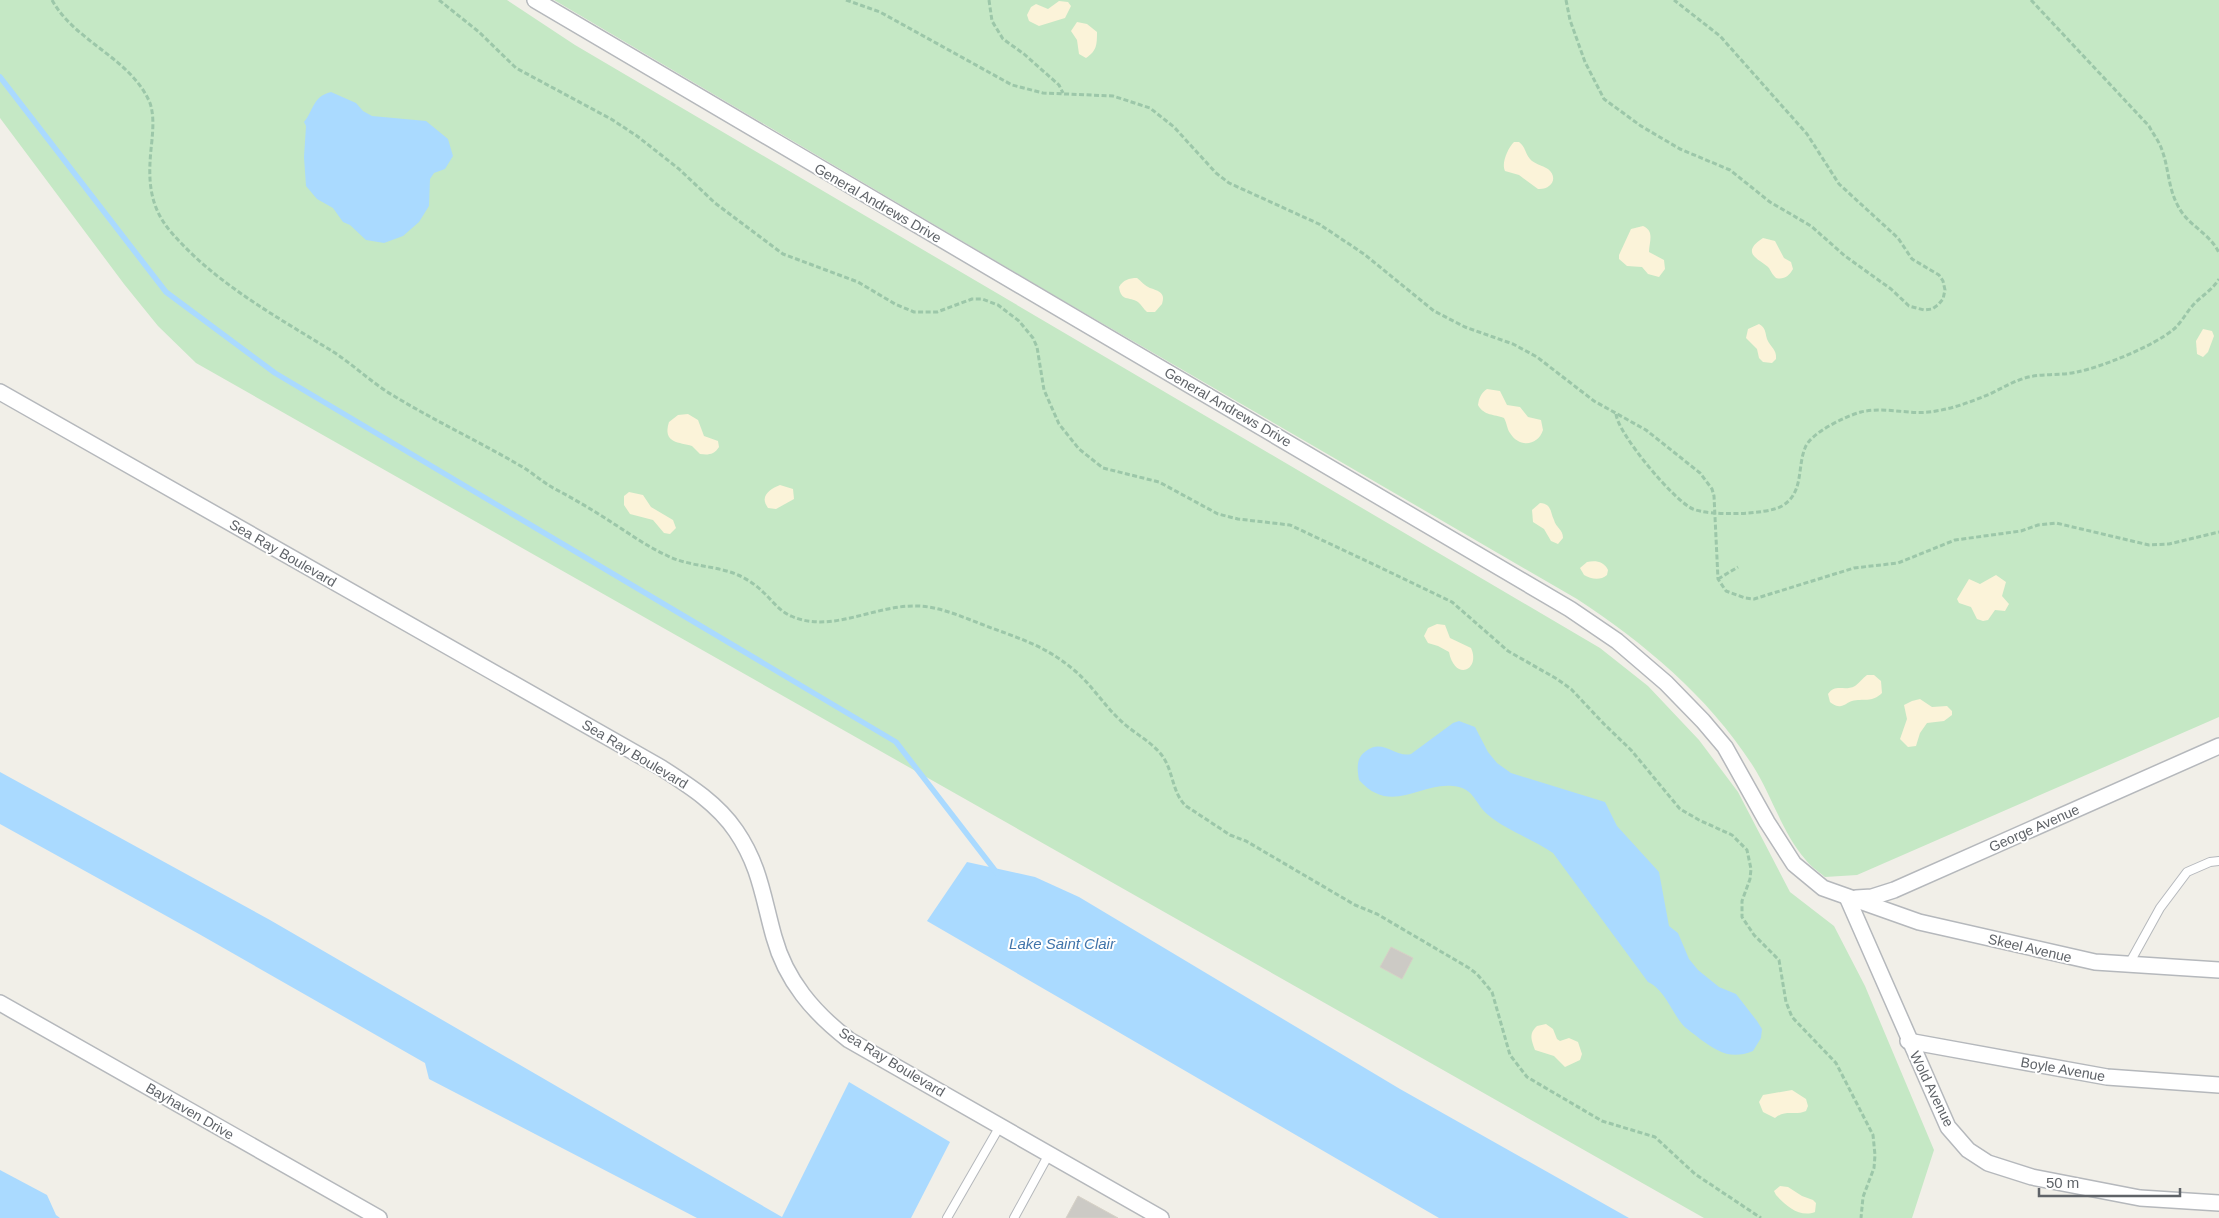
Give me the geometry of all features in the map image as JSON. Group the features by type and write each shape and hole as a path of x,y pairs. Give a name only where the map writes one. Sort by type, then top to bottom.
{"street":[{"name":"General Andrews Drive","path":"535,0 1570,609 1617,641 1666,684 1703,721 1725,747 1767,822 1794,864 1823,888 1847,897"},
{"name":"Sea Ray Boulevard","path":"0,392 660,767 688,785 711,803 735,830 751,856 761,881 774,938 784,966 803,996 824,1020 849,1040 1161,1218"},
{"name":"George Avenue","path":"1847,897 1867,897 1894,890 2219,746"},
{"name":"Skeel Avenue","path":"1847,897 1919,922 2095,962 2219,970"},
{"name":"Wold Avenue","path":"1847,897 1908,1041 1948,1127 1968,1150 1988,1163 2032,1177 2140,1198 2219,1203"},
{"name":"Bayhaven Drive","path":"0,1003 380,1218"},
{"name":"Boyle Avenue","path":"1908,1041 2107,1077 2219,1085"}],"lane":[{"path":"2129,965 2160,908 2187,872 2210,862 2219,861"},
{"path":"948,1218 1000,1126"},
{"path":"1014,1218 1049,1154"}],"path":[{"path":"52,0 74,26 124,69 149,101 153,129 149,174 150,190 158,215 188,250 246,298 337,354 364,377 394,396 520,465 654,549 685,563 725,570 738,575 758,587 776,606 791,616 806,621 822,623 890,607 928,606 958,614 1030,641 1042,648 1074,670 1122,722 1161,753 1170,769 1180,800 1186,806 1230,835 1246,841 1355,905 1378,914 1477,974 1492,992 1510,1055 1527,1077 1602,1121 1655,1137 1695,1174 1761,1218"},
{"path":"439,0 479,32 516,68 624,127 679,168 715,203 783,254 858,282 895,304 914,312 937,312 972,300 982,299 998,304 1020,321 1033,338 1037,346 1044,390 1059,424 1079,449 1103,468 1159,482 1218,514 1290,525 1427,589 1460,607 1508,650 1571,689 1631,750 1680,809 1732,835 1747,850 1751,869 1750,879 1742,901 1742,917 1754,936 1779,960 1786,1002 1792,1017 1836,1063 1873,1135 1874,1168 1863,1198 1861,1218"},
{"path":"846,0 880,12 1012,85 1043,93 1113,96 1150,108 1174,127 1216,173 1229,183 1319,224 1364,254 1434,311 1465,327 1513,344 1537,357 1586,396 1638,425 1700,473 1712,489 1718,579 1726,591 1733,595 1754,599 1854,568 1898,563 1955,540 2021,531 2056,523 2149,545 2168,544 2219,532"},
{"path":"989,0 992,21 1003,39 1024,54 1059,85 1063,93"},
{"path":"1566,0 1570,20 1585,62 1604,99 1641,126 1680,149 1730,170 1770,202 1811,226 1845,256 1891,289 1909,306 1924,310 1932,309 1938,305 1945,290 1939,275 1912,259 1898,238 1839,184 1807,134 1720,36 1674,0"},
{"path":"2031,0 2149,126 2162,150 2168,178 2177,204 2187,220 2205,233 2219,253"},
{"path":"1616,413 1616,422 1620,429 1646,464 1691,508 1704,513 1752,513 1782,506 1794,495 1800,479 1805,447 1822,430 1860,412 1876,410 1919,413 1936,412 1972,401 2027,378 2075,372 2121,357 2173,330 2195,303 2219,279"},
{"path":"1718,579 1738,567"}],"green space":[{"path":"0,0 507,0 575,45 1600,648 1648,686 1699,740 1738,792 1790,892 1834,926 1865,986 1934,1150 1912,1218 1704,1218 196,363 158,326 124,284 0,118"},
{"path":"554,0 2219,0 2219,717 1857,875 1825,877 1809,864 1797,848 1783,826 1753,766 1716,717 1674,673 1602,616 1577,599 1057,297"}],"sand":[{"path":"1059,1 1068,2 1071,6 1065,18 1039,26 1029,21 1027,15 1031,7 1036,4 1048,9"},
{"path":"1077,22 1087,24 1097,32 1096,47 1086,58 1079,54 1077,40 1071,31"},
{"path":"1514,142 1521,144 1532,161 1551,172 1553,180 1547,188 1538,189 1519,175 1505,171 1506,156"},
{"path":"1643,226 1647,228 1650,234 1649,252 1664,260 1665,269 1659,277 1648,274 1642,267 1627,266 1619,259 1631,229"},
{"path":"1763,238 1775,241 1784,258 1791,262 1793,269 1786,277 1776,278 1769,268 1754,256 1752,248"},
{"path":"1137,278 1146,286 1159,291 1162,295 1162,304 1155,312 1147,312 1138,302 1124,297 1120,292 1119,287 1124,281"},
{"path":"1759,324 1764,329 1768,342 1775,353 1776,359 1772,363 1763,362 1759,358 1757,349 1746,338 1748,329"},
{"path":"2203,329 2212,331 2214,336 2208,352 2203,357 2197,354 2196,341"},
{"path":"1487,389 1500,391 1507,405 1520,407 1528,417 1541,420 1543,430 1541,435 1533,442 1528,443 1523,443 1514,438 1504,418 1486,413 1480,409 1478,405 1480,398"},
{"path":"688,414 698,420 704,436 718,441 719,447 715,452 700,454 692,446 673,441 670,438 667,429 669,422 678,415"},
{"path":"780,485 793,489 794,499 776,509 768,508 765,497 769,491"},
{"path":"629,492 643,495 651,507 673,520 676,528 670,534 664,533 653,520 630,514 624,505 624,496"},
{"path":"1540,503 1549,507 1555,523 1562,533 1563,538 1558,544 1551,541 1544,529 1533,522 1532,510"},
{"path":"1596,561 1602,563 1608,570 1607,575 1596,579 1584,575 1580,568 1587,562"},
{"path":"1996,575 2006,582 2002,596 2009,604 2005,611 1995,610 1988,620 1977,619 1971,607 1959,603 1957,599 1969,579 1980,584"},
{"path":"1437,624 1445,625 1450,638 1471,648 1473,662 1466,670 1456,667 1449,652 1428,643 1424,636 1428,628"},
{"path":"1867,675 1874,675 1881,681 1882,693 1878,696 1871,699 1852,701 1841,706 1836,706 1830,702 1828,694 1831,691 1837,688 1851,688"},
{"path":"1920,699 1932,707 1947,706 1952,711 1952,715 1944,721 1927,723 1920,733 1916,746 1908,747 1900,739 1907,719 1904,705"},
{"path":"1546,1024 1553,1029 1557,1039 1560,1041 1569,1038 1578,1042 1582,1054 1580,1060 1565,1067 1554,1056 1535,1050 1532,1032 1537,1026"},
{"path":"1792,1090 1806,1099 1808,1106 1806,1111 1787,1113 1775,1118 1763,1112 1759,1102 1763,1095"},
{"path":"1780,1186 1788,1187 1802,1196 1813,1200 1816,1203 1815,1212 1804,1213 1789,1207 1774,1191"}],"water":[{"path":"331,92 356,103 363,111 372,116 426,121 448,139 453,156 445,169 434,173 430,179 429,206 419,222 403,236 384,243 366,240 350,225 343,222 333,208 317,199 306,186 304,157 306,126 304,122 320,97"},
{"path":"1459,721 1475,727 1488,752 1497,763 1511,773 1605,802 1617,826 1659,872 1669,926 1678,933 1689,959 1698,970 1719,987 1736,994 1762,1029 1761,1038 1753,1051 1745,1054 1731,1055 1719,1051 1684,1026 1659,990 1648,982 1553,853 1495,820 1487,814 1470,793 1460,787 1441,786 1406,795 1383,796 1371,790 1359,780 1358,764 1360,757 1366,751 1372,748 1383,747 1400,753 1411,754 1453,723"},
{"path":"0,772 270,920 782,1217 849,1082 950,1142 911,1218 697,1218 429,1079 425,1063 199,934 0,824"},
{"name":"Lake Saint Clair","path":"967,862 1035,877 1079,897 1400,1089 1629,1218 1439,1218 927,921"},
{"path":"0,1170 47,1195 56,1215 60,1218 0,1218"}],"building":[{"path":"1391,947 1413,958 1402,979 1380,967"},
{"path":"1078,1196 1118,1218 1066,1218"}],"waterway":[{"path":"0,77 166,292 275,373 896,742 997,873"}]}
